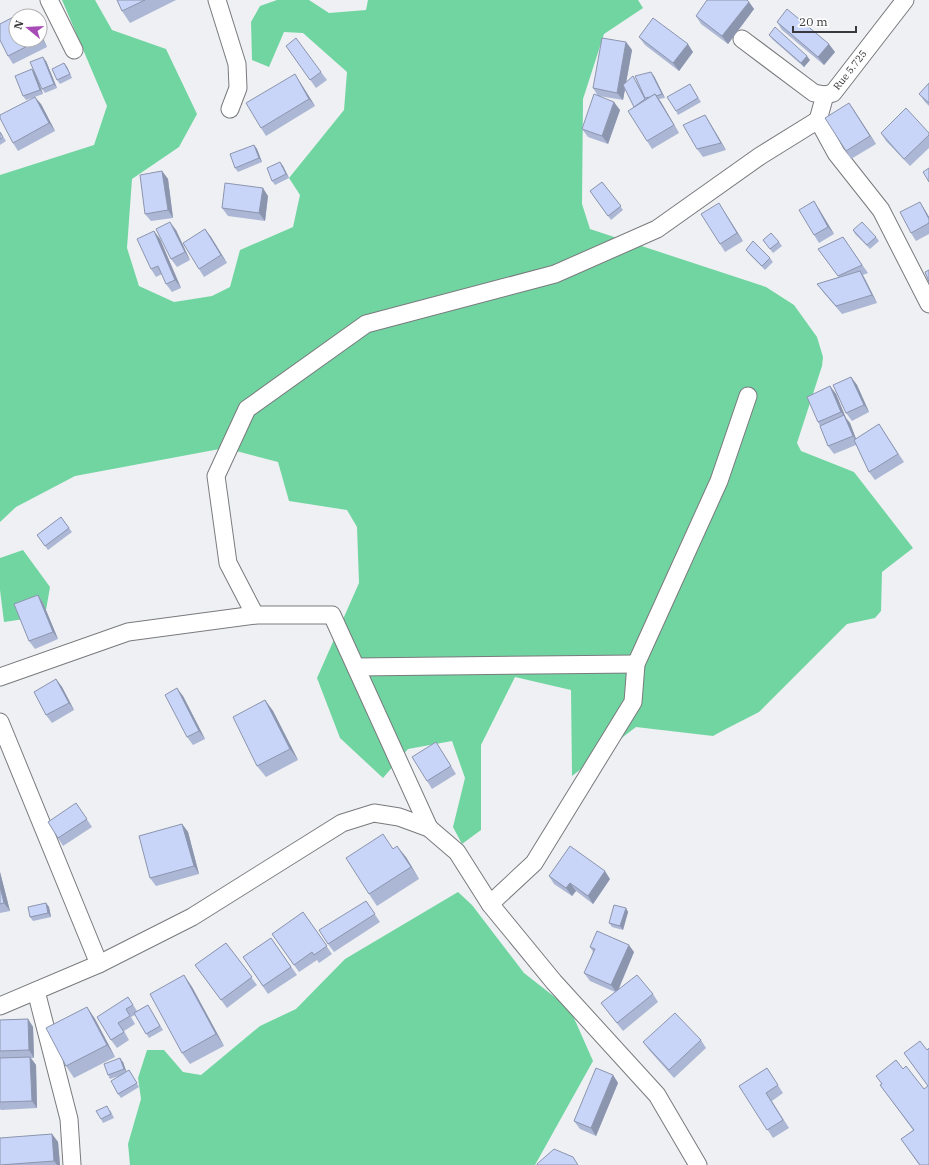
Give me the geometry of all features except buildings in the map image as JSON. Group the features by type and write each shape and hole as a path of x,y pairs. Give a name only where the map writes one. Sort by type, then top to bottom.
{"street":[{"path":"49,0 74,50"},
{"path":"218,0 237,64 238,88 230,109"},
{"name":"Rue 5.725","path":"742,39 814,93 825,95 832,93 905,0"},
{"path":"255,615 228,563 216,476 247,409 366,324 556,274 657,229 760,156 818,120 825,95"},
{"path":"818,120 836,153 881,210 929,304"},
{"path":"490,904 534,863 632,702 636,664 719,481 748,396"},
{"path":"0,677 128,632 255,615 332,615 429,828"},
{"path":"356,667 636,664"},
{"path":"0,722 99,964"},
{"path":"0,1006 99,964 192,917 342,823 374,813 400,816 429,828 458,852 490,904 554,982 657,1095 698,1165"},
{"path":"36,992 69,1119 72,1165"}],"green space":[{"path":"62,0 95,0 112,30 166,49 197,114 179,147 132,179 127,248 139,286 174,302 212,296 230,287 240,250 293,227 300,195 289,178 344,110 347,72 303,33 284,32 269,67 252,60 251,22 260,6 277,0 309,0 329,13 366,10 368,0 638,0 643,8 604,34 583,99 582,204 590,229 766,287 794,305 817,337 823,357 822,366 797,443 801,451 854,472 913,548 882,572 881,611 875,618 847,624 759,712 713,736 636,727 572,776 571,690 515,677 481,745 481,830 462,844 453,827 465,778 452,741 408,749 383,778 340,738 317,678 359,583 357,527 347,510 289,501 278,462 225,448 75,476 16,507 0,522 0,175 94,145 107,106"},
{"path":"23,550 50,587 45,616 4,622 0,590 0,558"},
{"path":"458,892 472,905 524,973 570,1009 593,1061 535,1165 130,1165 128,1144 141,1099 138,1078 147,1050 164,1050 183,1072 201,1075 260,1026 296,1009 345,959"}]}
